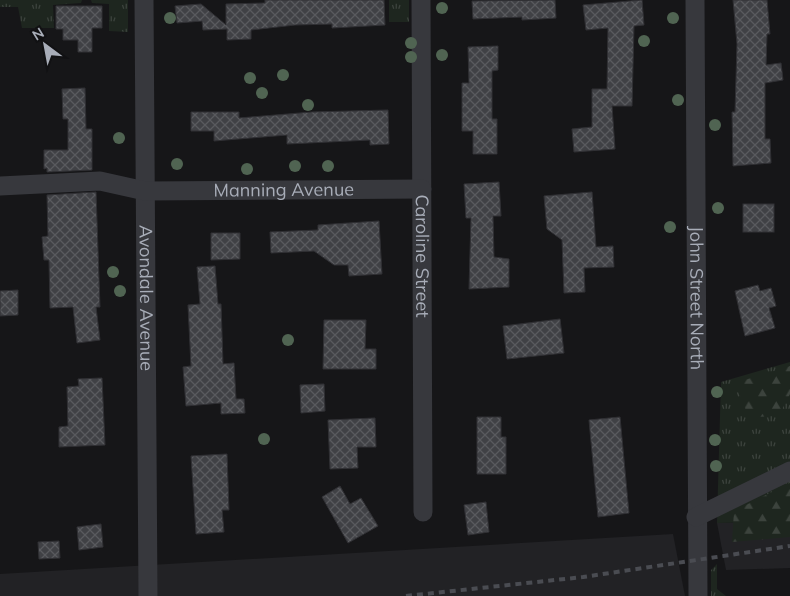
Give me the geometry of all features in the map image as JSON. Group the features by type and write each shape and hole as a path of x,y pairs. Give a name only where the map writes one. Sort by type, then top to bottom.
{"street":[{"name":"Avondale Avenue","path":"144,0 148,596"},
{"name":"Caroline Street","path":"421,0 423,512"},
{"name":"John Street North","path":"695,0 696,517 698,596"},
{"name":"Manning Avenue","path":"0,186 100,181 145,191 422,189"},
{"path":"696,517 790,471"}],"shaded area":[{"path":"790,521 790,568 726,570 717,523"},
{"path":"673,534 685,596 0,596 0,574"}],"green space":[{"path":"0,0 82,0 81,3 53,5 54,28 22,28 18,7 0,7"},
{"path":"91,0 128,0 128,32 109,31 109,4 92,3"},
{"path":"389,0 409,0 409,22 389,22"},
{"path":"790,362 790,521 717,523 721,382"},
{"path":"790,366 790,394 779,415 749,418 735,383"},
{"path":"790,483 790,537 732,542 734,511"},
{"path":"717,564 717,589 726,596 711,596 711,570"}],"building":[{"path":"265,0 384,0 385,25 332,28 332,24 295,25 251,30 251,39 227,40 227,29 203,30 202,21 177,23 175,6 201,4 226,25 226,4 265,3"},
{"path":"555,0 556,18 522,20 522,17 473,19 472,1"},
{"path":"642,0 644,25 634,26 632,106 612,106 615,149 574,152 572,129 592,127 592,89 607,89 608,28 586,30 583,5"},
{"path":"733,0 767,0 770,34 767,34 766,65 781,63 783,80 765,83 765,139 770,139 771,163 733,166 732,112 735,112 737,44"},
{"path":"56,6 102,6 102,28 92,28 92,52 78,52 78,40 63,40 63,29 56,29"},
{"path":"498,46 498,70 492,71 492,119 497,119 497,154 473,154 473,131 462,131 462,83 469,83 468,47"},
{"path":"85,88 86,129 92,129 92,170 47,172 47,168 44,169 44,150 68,150 68,119 63,119 62,89"},
{"path":"388,110 389,144 370,145 370,140 287,144 287,135 214,141 214,131 191,131 191,112 239,112 239,118 312,112"},
{"path":"499,182 501,216 493,216 494,257 509,259 509,287 469,289 471,218 466,218 464,184"},
{"path":"96,192 100,307 96,307 100,340 77,343 73,307 50,308 49,260 44,260 42,237 48,236 47,195"},
{"path":"592,192 596,247 613,246 614,267 584,268 585,292 564,293 562,240 547,229 544,196"},
{"path":"743,204 774,204 774,232 743,232"},
{"path":"379,221 382,274 349,276 348,265 334,265 314,251 271,253 270,232 318,230 318,225"},
{"path":"211,233 240,233 240,259 211,260"},
{"path":"215,266 218,304 221,304 223,364 234,363 236,399 244,399 245,413 221,414 221,403 186,406 183,367 191,366 188,305 200,304 197,267"},
{"path":"758,285 760,291 771,288 776,306 769,308 775,328 745,336 735,291"},
{"path":"18,290 18,315 0,316 0,291"},
{"path":"560,319 564,353 507,359 503,326"},
{"path":"324,320 366,320 365,349 376,349 376,369 323,369"},
{"path":"102,378 105,445 59,447 59,427 68,426 67,387 79,386 78,379"},
{"path":"324,384 325,411 301,413 300,385"},
{"path":"477,417 501,417 501,437 506,437 506,474 477,474"},
{"path":"620,417 629,513 598,517 589,420"},
{"path":"375,418 376,447 357,447 358,468 330,469 328,420"},
{"path":"227,454 229,510 222,510 224,532 196,534 191,456"},
{"path":"340,486 350,504 361,498 378,526 348,543 322,497"},
{"path":"486,502 489,532 468,535 464,505"},
{"path":"101,524 103,547 79,550 77,527"},
{"path":"59,541 60,558 39,559 38,542"}],"railway":[{"path":"406,596 583,577 790,546"}]}
